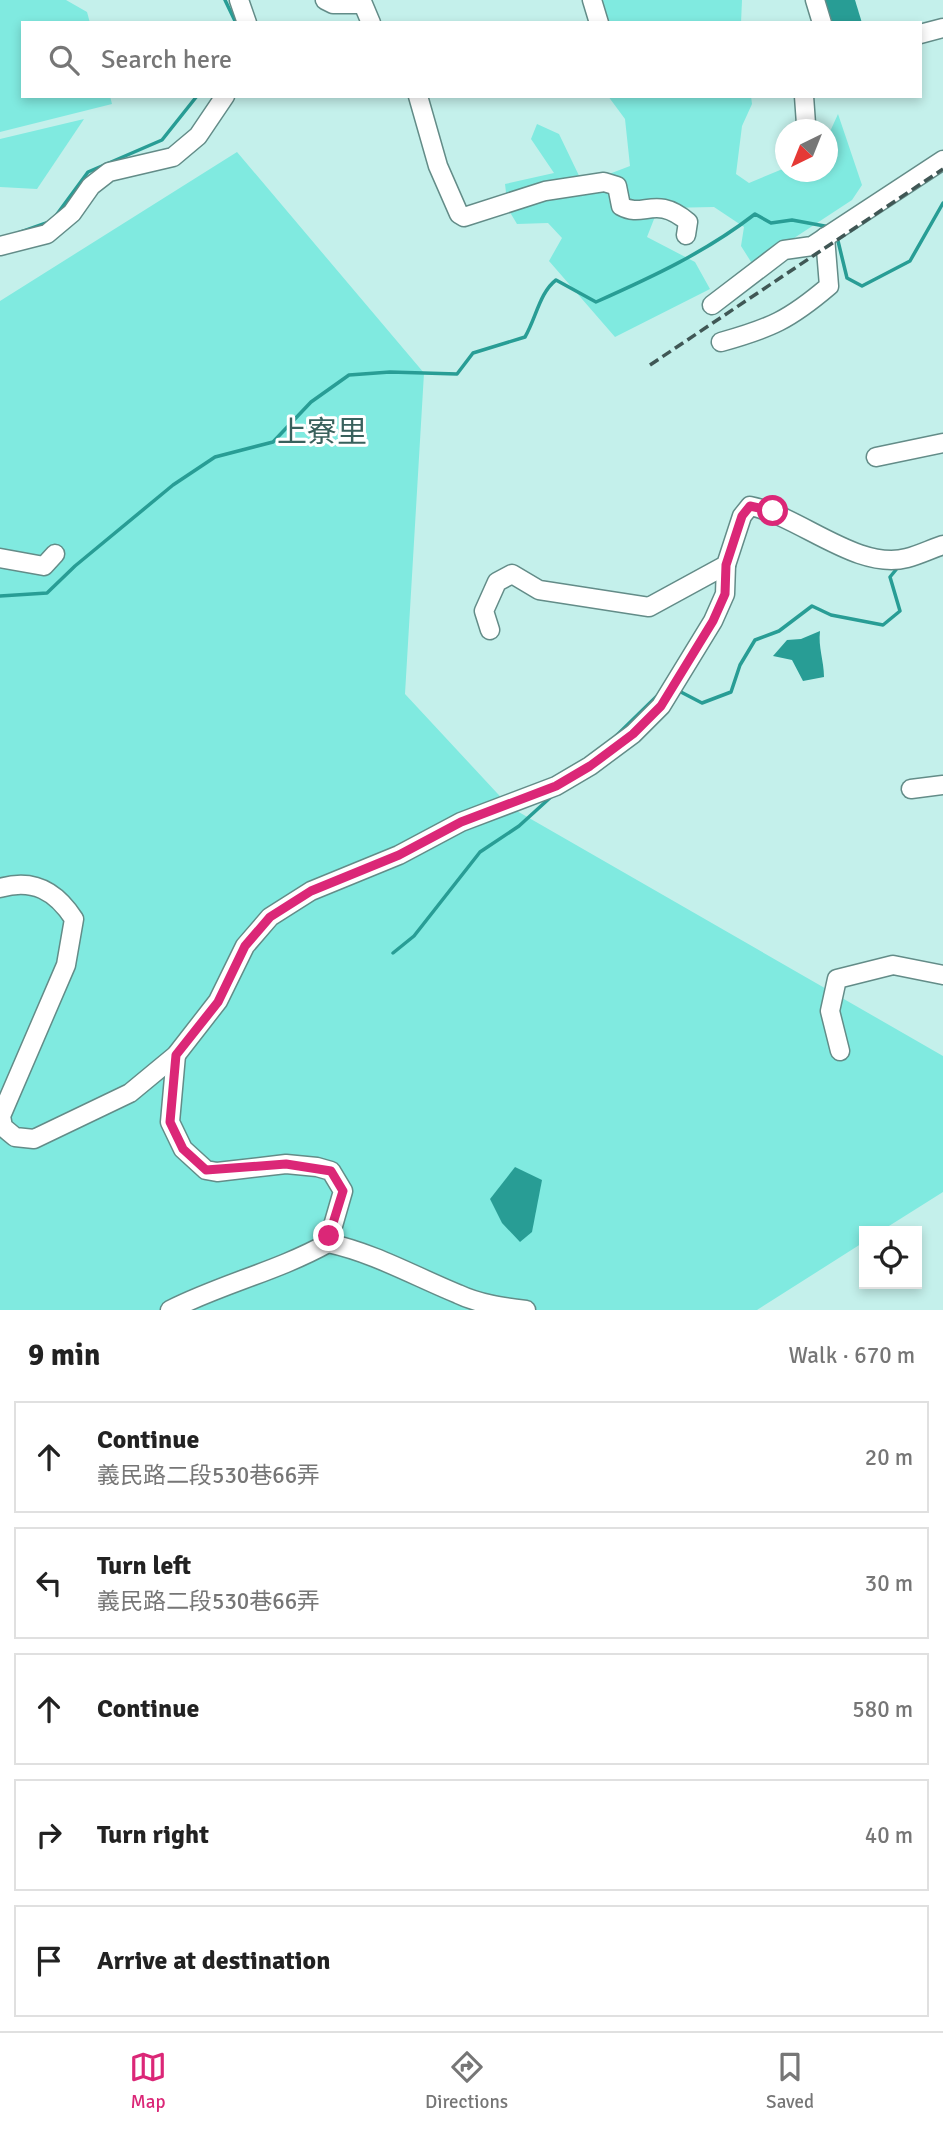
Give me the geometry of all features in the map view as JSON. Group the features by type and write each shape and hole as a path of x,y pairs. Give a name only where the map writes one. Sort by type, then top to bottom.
{"street":[{"path":"239,0 246,21"},
{"path":"326,0 333,4 363,4 370,21"},
{"path":"592,0 598,21"},
{"path":"814,0 821,21"},
{"path":"922,33 943,28"},
{"path":"0,246 47,234 72,213 91,186 108,172 173,157 198,136 224,98"},
{"path":"419,98 439,166 459,214 464,218 545,191 604,182 617,186 621,206 630,211 658,206 677,213 688,222 686,235"},
{"path":"804,98 806,119"},
{"path":"712,305 784,250 812,246 943,160"},
{"path":"721,342 771,327 804,307 829,286 825,237"},
{"path":"876,457 943,443"},
{"path":"0,888 14,883 48,890 64,903 74,919 66,965 2,1108 3,1128 21,1140 34,1139 130,1093 176,1055 218,1002 245,946 270,917 311,891 399,855 461,822 556,786 590,766 633,734 661,706 713,621 725,594 726,565 742,516 750,506 773,511 864,557 905,559 943,545"},
{"path":"0,558 44,566 55,554"},
{"path":"490,630 484,611 497,582 512,574 539,590 575,593 649,607 726,565"},
{"path":"911,789 943,785"},
{"path":"840,1051 830,1011 837,979 893,965 943,975"},
{"path":"176,1055 170,1122 183,1149 206,1170 286,1164 331,1171 343,1191 328,1243"},
{"path":"170,1310 200,1295 304,1256 328,1243 351,1248 401,1267 458,1295 485,1304 526,1310"}],"shaded area":[{"path":"0,0 66,0 87,12 89,21 21,21 21,98 110,98 112,104 0,132"},
{"path":"600,0 742,0 741,21 608,21"},
{"path":"822,0 855,0 861,21 827,21"},
{"path":"609,98 751,98 752,104 742,126 736,174 749,183 775,172 775,182 838,182 838,119 836,119 838,114 862,185 852,200 753,265 741,246 744,227 714,207 666,208 656,214 647,237 695,262 710,289 615,337 549,261 562,238 548,223 517,224 508,209 505,184 554,173 531,139 537,124 559,134 583,184 630,166 625,119"},
{"path":"84,119 37,189 0,187 0,139"},
{"path":"237,152 424,373 405,694 510,807 943,1056 943,1192 889,1226 859,1226 859,1245 757,1310 0,1310 0,301"},
{"path":"820,631 824,677 803,681 792,660 773,656 787,640 801,639"},
{"path":"515,1167 542,1180 532,1232 520,1242 502,1223 490,1199"}],"waterway":[{"path":"225,0 235,21"},
{"path":"18,233 52,221 88,172 162,140 195,98"},
{"path":"838,241 847,278 862,286 910,261 943,203"},
{"path":"0,596 47,593 75,566 173,485 215,457 273,442 311,402 349,375 390,372 457,374 473,353 525,337 542,298 556,280 596,302 698,252 755,214 771,223 792,220 830,227"},
{"path":"679,691 702,703 731,692 740,665 755,640 779,631 812,606 831,615 883,625 900,611 890,577 899,566"},
{"path":"616,736 658,695"},
{"path":"393,953 414,936 480,852 519,826 552,796"}],"railway":[{"path":"650,365 943,169"}],"district":[{"name":"上寮里","path":"322,432"}],"route":[{"path":"329,1236 343,1191 331,1171 286,1164 217,1172 206,1170 183,1149 170,1122 176,1055 218,1002 245,946 270,917 311,891 399,855 461,822 556,786 590,766 633,734 661,706 713,621 725,594 726,565 742,516 750,506 773,511"}]}
